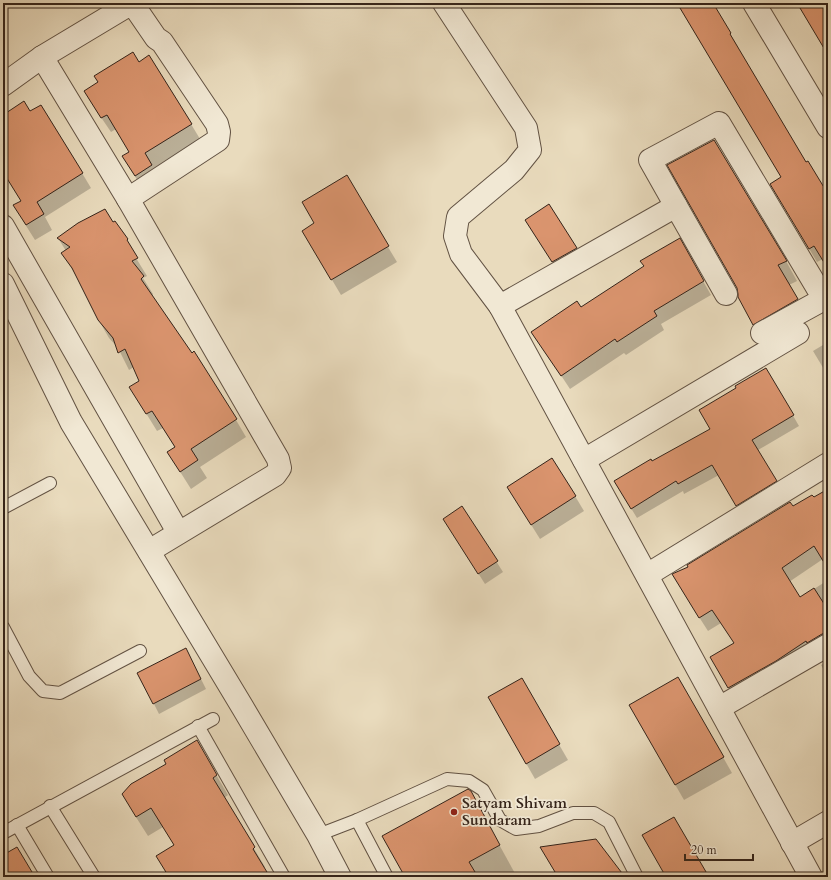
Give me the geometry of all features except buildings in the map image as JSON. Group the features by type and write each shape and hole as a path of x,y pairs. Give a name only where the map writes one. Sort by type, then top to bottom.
{"street":[{"path":"444,3 526,128 530,150 514,170 458,218 455,236 461,254 500,306 811,877"},
{"path":"754,3 828,127"},
{"path":"3,85 42,57 132,4 156,38 162,42 217,124 219,132 218,140 128,199"},
{"path":"42,57 128,199 278,459 280,468 275,475 178,532 149,551"},
{"path":"726,294 650,160 719,123 824,299 762,333"},
{"path":"500,306 676,206"},
{"path":"3,226 178,532"},
{"path":"3,284 71,422 318,835 340,877"},
{"path":"584,460 798,333"},
{"path":"647,575 828,464"},
{"path":"719,708 828,645"},
{"path":"792,843 828,822"}],"lane":[{"path":"3,508 50,483"},
{"path":"3,627 29,676 43,691 60,694 140,651"},
{"path":"3,832 213,719"},
{"path":"198,726 284,877"},
{"path":"318,835 357,820 447,779 469,781 483,790 500,820 516,829 539,826 573,813 594,813 609,822 636,877"},
{"path":"50,806 94,877"},
{"path":"357,820 387,877"},
{"path":"17,824 48,877"}],"place":[{"name":"Satyam Shivam Sundaram","path":"454,812"}]}
